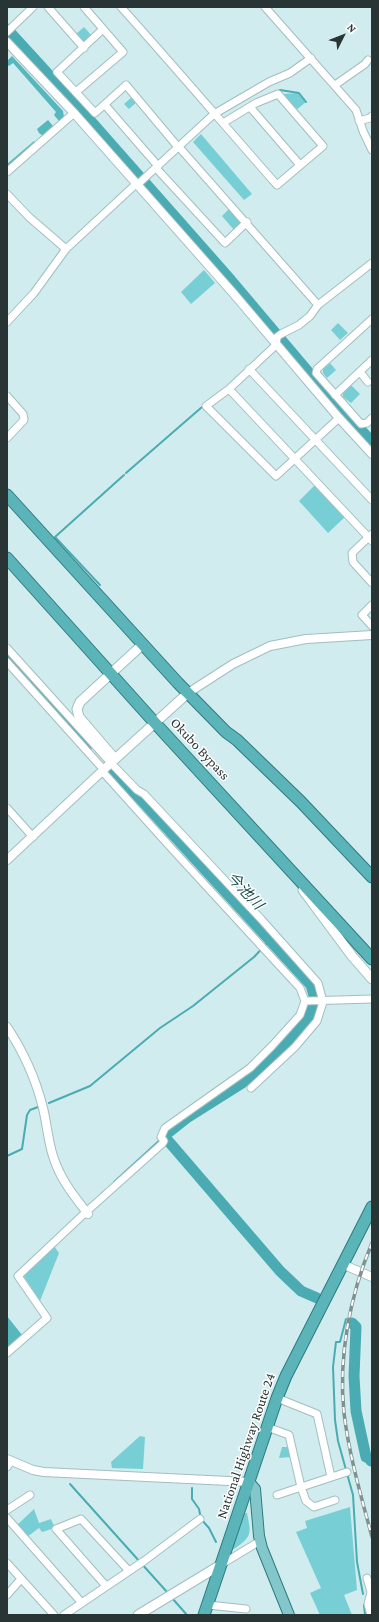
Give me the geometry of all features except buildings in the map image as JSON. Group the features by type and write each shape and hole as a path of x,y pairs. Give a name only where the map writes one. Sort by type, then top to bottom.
{"highway":[{"path":"7,495 188,693 226,732 237,740 301,802 372,877"},
{"name":"Okubo Bypass","path":"7,558 110,674 372,959"},
{"name":"National Highway Route 24","path":"206,1610 266,1427 286,1376 372,1207"}],"main road":[{"path":"143,644 80,702 77,709 80,717 113,761 188,693"},
{"path":"255,758 298,807 372,884"},
{"path":"284,863 327,924 369,976"},
{"path":"249,1482 255,1489 260,1541 289,1615"},
{"path":"138,1615 222,1564"}],"street":[{"path":"10,30 33,7"},
{"path":"48,7 84,48"},
{"path":"76,92 123,52 84,7"},
{"path":"121,7 222,124 277,185 323,146 278,94 256,103 222,124"},
{"path":"265,7 356,110 359,121 372,150"},
{"path":"104,29 57,72 95,113 126,85 318,305"},
{"path":"7,42 138,183 233,293 278,339 339,418 372,454"},
{"path":"7,322 34,294 66,249 214,114 269,82 290,73 311,58"},
{"path":"335,86 365,64 368,60"},
{"path":"104,105 225,243 247,222"},
{"path":"250,107 300,165"},
{"path":"7,172 74,113"},
{"path":"359,121 372,116"},
{"path":"7,194 28,217 66,249"},
{"path":"339,418 276,476 206,406 229,389 278,339 310,316 318,305 372,262"},
{"path":"371,323 317,369 316,374 361,424 367,423 372,418"},
{"path":"336,395 372,360"},
{"path":"249,369 372,500"},
{"path":"360,372 368,382"},
{"path":"229,389 371,538 352,553 353,562 372,582"},
{"path":"7,396 23,414 24,420 7,438"},
{"path":"372,605 362,615 372,626"},
{"path":"188,693 233,664 270,646 306,640 372,635"},
{"path":"7,648 113,761 137,790 144,794 311,973 318,983 322,1000 320,1015 312,1028 284,1057 250,1088"},
{"path":"7,662 104,770 173,850 300,988 305,1001 300,1015 250,1068 165,1128 162,1144 18,1276 47,1318 7,1353"},
{"path":"7,860 113,761"},
{"path":"7,808 33,837"},
{"path":"305,1001 372,999"},
{"path":"7,1027 14,1038 36,1084 44,1110 53,1157 59,1171 64,1182 87,1213"},
{"path":"342,1264 372,1277"},
{"path":"277,1398 316,1414 331,1477"},
{"path":"266,1427 289,1435 301,1487 306,1501 314,1506 335,1500"},
{"path":"8,1462 44,1472 249,1482"},
{"path":"277,1495 347,1472"},
{"path":"7,1510 30,1495"},
{"path":"7,1518 82,1603"},
{"path":"106,1586 56,1529 81,1519 129,1571"},
{"path":"64,1615 144,1561 200,1519"},
{"path":"222,1564 260,1541"},
{"path":"7,1563 54,1615"},
{"path":"367,1578 371,1592 368,1604 371,1615"},
{"path":"7,1595 21,1579"},
{"path":"206,1610 246,1609"}],"shaded area":[{"path":"84,27 92,36 87,41 82,41 76,34"},
{"path":"12,56 63,111 64,117 59,121 54,115 56,112 13,63 9,66 7,65 7,61"},
{"path":"299,93 306,102 295,111 282,94"},
{"path":"133,96 138,101 129,109 124,104"},
{"path":"48,120 53,126 43,136 37,129"},
{"path":"201,134 252,194 244,200 193,142"},
{"path":"34,141 35,143 7,168 7,164"},
{"path":"230,208 241,220 241,224 234,230 222,216"},
{"path":"204,270 215,283 191,304 181,292"},
{"path":"338,323 348,333 340,340 331,330"},
{"path":"330,363 336,370 327,378 323,373 323,369"},
{"path":"351,385 360,394 351,403 343,397 343,392"},
{"path":"315,485 345,517 328,533 299,501"},
{"path":"54,1246 59,1253 40,1301 23,1275"},
{"path":"7,1316 22,1335 7,1347"},
{"path":"361,1433 366,1459 363,1458 357,1439"},
{"path":"140,1436 145,1437 143,1469 112,1468 111,1462"},
{"path":"282,1447 289,1447 291,1457 279,1458"},
{"path":"350,1507 357,1590 344,1595 352,1615 320,1615 310,1593 321,1588 296,1532 307,1528 305,1521"},
{"path":"34,1509 39,1523 51,1519 55,1528 42,1532 39,1528 27,1537 16,1526"},
{"path":"245,1513 247,1513 250,1530 248,1537 245,1541 232,1549"}],"waterway":[{"path":"7,29 80,109 228,277 321,387 372,442"},
{"path":"277,92 280,90 299,93 306,102"},
{"path":"29,303 38,293"},
{"path":"126,473 202,407"},
{"path":"100,585 55,537 124,475"},
{"name":"今池川","path":"7,655 89,744"},
{"name":"今池川","path":"112,768 311,985 315,999 308,1018 278,1053 242,1083 188,1117 164,1136 280,1271 301,1291 317,1298"},
{"path":"49,1103 90,1086 160,1028 193,1006 254,957 270,940"},
{"path":"7,1156 22,1149 27,1115 30,1110 38,1107"},
{"path":"114,1182 161,1139"},
{"path":"346,1319 340,1342 336,1342 333,1367 335,1420 338,1441 353,1495 357,1562 363,1594"},
{"path":"352,1323 356,1327 354,1376 356,1411 366,1457 371,1461"},
{"path":"70,1484 167,1592"},
{"path":"192,1488 192,1499 199,1509 201,1519 209,1528 216,1542"},
{"path":"172,1598 187,1615"},
{"path":"364,1605 365,1615"}],"railway":[{"path":"372,1243 364,1263 352,1305 344,1348 343,1370 344,1413 349,1444 372,1537"}]}
